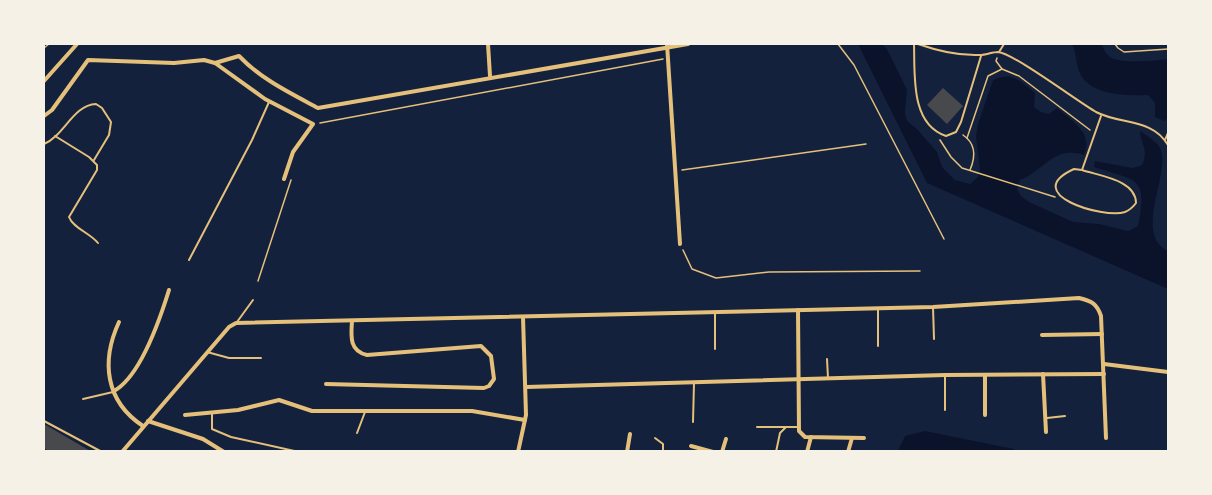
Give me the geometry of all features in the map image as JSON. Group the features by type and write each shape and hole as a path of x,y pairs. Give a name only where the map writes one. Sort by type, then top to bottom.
{"street":[{"path":"44,81 77,44"},
{"path":"488,44 490,76"},
{"path":"215,63 239,56 249,67 267,80 318,108 667,45 688,44"},
{"path":"667,45 680,244"},
{"path":"44,116 52,110 88,60 174,63 204,60 215,63 269,102 313,124 293,152 284,179"},
{"path":"114,391 124,386 130,377 158,324 169,290"},
{"path":"122,452 229,327 236,323 933,307 1079,298 1092,302 1098,307 1101,316 1106,438"},
{"path":"798,310 800,379 798,427 802,435 864,438"},
{"path":"518,452 525,420 523,317"},
{"path":"326,384 484,388 489,386 494,379 491,356 481,346 360,354 353,345 352,321"},
{"path":"119,322 110,341 108,375 116,398 122,407 143,426"},
{"path":"1042,335 1102,334"},
{"path":"1104,364 1168,372"},
{"path":"1043,374 1046,432"},
{"path":"525,387 945,375 1104,374"},
{"path":"985,375 985,415"},
{"path":"185,415 248,408 279,400 312,411 472,411 525,420"},
{"path":"149,419 202,439 224,452"},
{"path":"627,452 630,434"},
{"path":"807,452 811,437"},
{"path":"848,452 852,438"},
{"path":"722,452 726,439"},
{"path":"691,446 713,452"}],"lane":[{"path":"981,56 957,130 946,136 936,133 919,109 916,86 916,44 938,51 981,56 999,52 1016,60 1077,101 1101,114 1143,124 1156,131 1168,145"},
{"path":"999,52 1004,44"},
{"path":"189,260 252,140 269,102"},
{"path":"44,144 83,107 96,104 102,108 111,122 109,135 94,160"},
{"path":"1082,170 1101,114"},
{"path":"1165,140 1168,133"},
{"path":"55,136 94,160 97,165 97,170 69,217 71,223 98,243"},
{"path":"1074,169 1082,170 1131,188 1136,195 1136,203 1131,209 1113,213 1091,209 1061,199 1057,191 1057,182 1064,174 1074,169"},
{"path":"236,323 253,300"},
{"path":"933,307 934,339"},
{"path":"878,308 878,346"},
{"path":"715,312 715,349"},
{"path":"207,352 235,359 261,358"},
{"path":"827,359 828,378"},
{"path":"945,375 945,410"},
{"path":"693,422 694,382"},
{"path":"83,399 114,391"},
{"path":"357,433 365,412"},
{"path":"212,413 212,429 231,437 299,452"},
{"path":"1047,418 1065,416"},
{"path":"44,421 102,452"},
{"path":"776,452 780,433 786,427 757,427 798,427"},
{"path":"655,438 663,444 663,452"}],"path":[{"path":"44,48 49,44"},
{"path":"838,44 854,65 944,239"},
{"path":"1115,44 1124,52 1167,49 1166,44"},
{"path":"999,52 996,61 1002,69 1019,76 1094,134"},
{"path":"313,124 668,58"},
{"path":"967,138 988,76 1002,69"},
{"path":"957,130 970,140 974,152 974,162 970,170"},
{"path":"936,133 951,157 962,168 1061,199"},
{"path":"675,171 866,144"},
{"path":"258,280 291,182 287,172"},
{"path":"680,244 692,269 716,278 769,272 920,271"}],"water":[{"path":"858,44 882,44 887,49 907,90 905,113 907,121 937,152 942,167 955,180 970,184 978,177 980,169 976,137 978,124 993,80 1000,77 1016,79 1035,93 1034,107 1041,112 1049,114 1057,108 1084,134 1086,147 1084,155 1065,153 1057,156 1020,180 1017,189 1021,196 1029,202 1073,222 1099,224 1128,231 1138,226 1141,198 1140,189 1136,183 1094,167 1095,161 1133,168 1142,165 1145,151 1140,131 1152,139 1161,150 1162,161 1153,232 1158,243 1168,251 1168,289 927,183"},
{"path":"1072,44 1102,44 1107,55 1119,60 1168,59 1168,118 1164,121 1155,117 1155,103 1148,95 1109,93 1091,85 1079,71"},
{"path":"925,431 1014,449 1013,452 898,451 905,436"}],"building":[{"path":"943,88 963,106 947,124 927,105"},
{"path":"44,424 92,452 50,452 44,448"}]}
